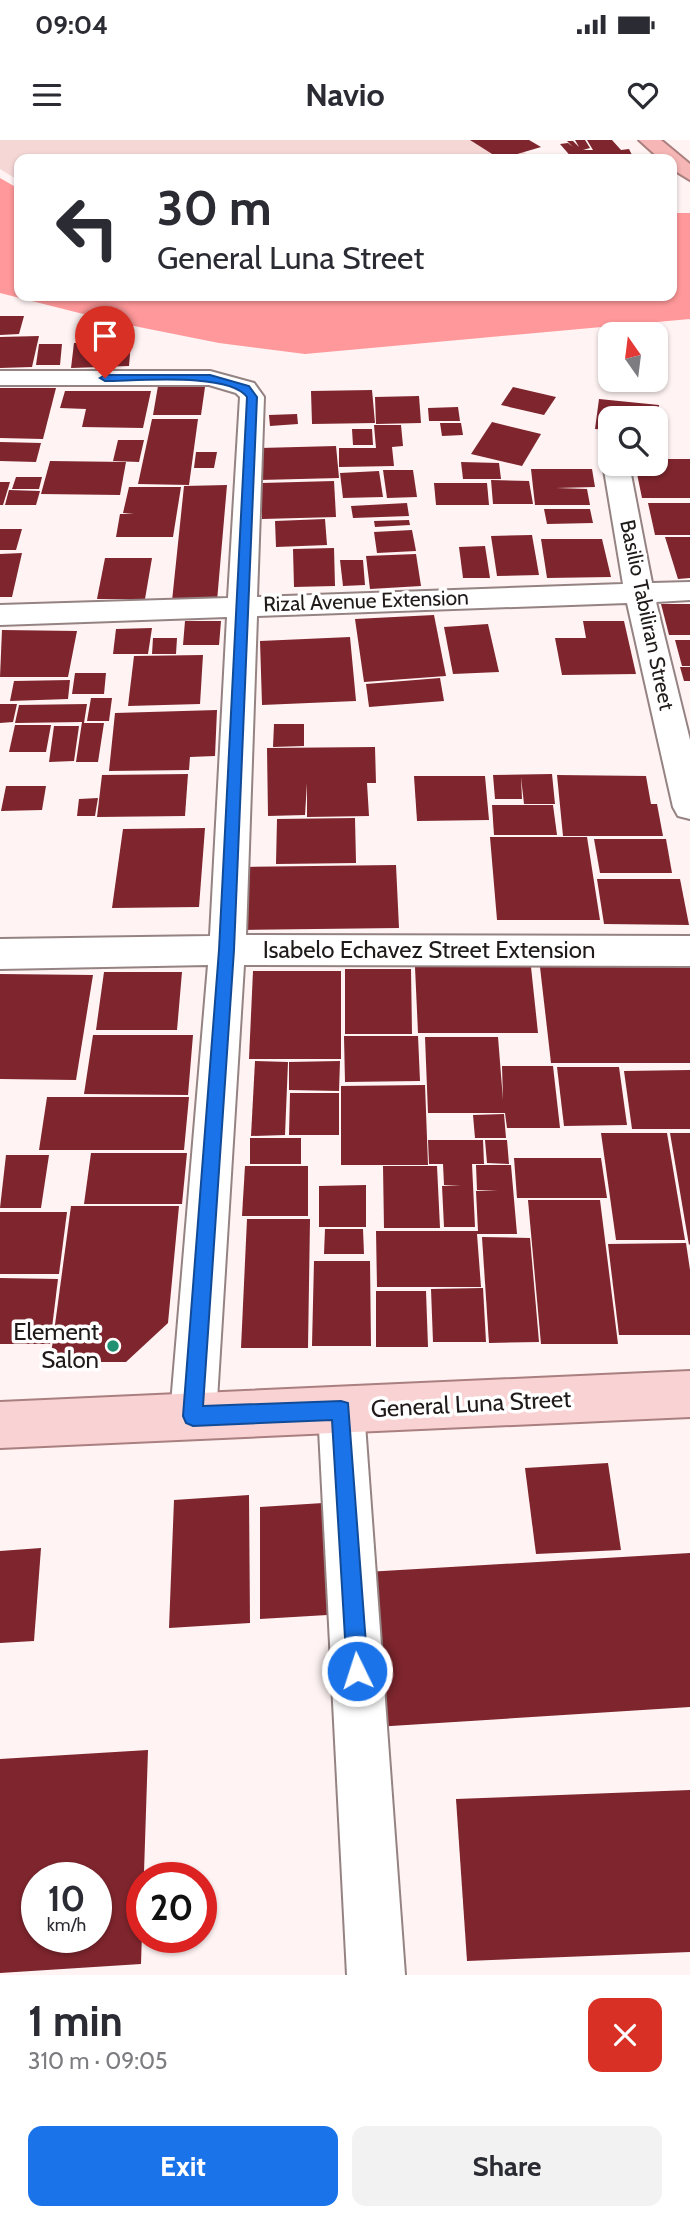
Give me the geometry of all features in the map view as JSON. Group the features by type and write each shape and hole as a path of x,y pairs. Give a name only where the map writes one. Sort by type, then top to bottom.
{"highway":[{"path":"649,140 666,154"}],"main road":[{"name":"General Luna Street","path":"0,1425 690,1394"}],"street":[{"path":"0,378 210,378 245,388 253,406 240,605 227,950 193,1416"},
{"name":"Basilio Tabiliran Street","path":"617,476 639,592 690,807"},
{"name":"Rizal Avenue Extension","path":"0,615 690,591"},
{"name":"Isabelo Echavez Street Extension","path":"0,954 227,950 690,951"},
{"path":"341,1410 376,1975"}],"shaded area":[{"path":"0,140 510,140 526,154 14,154 14,178 0,169"},
{"path":"0,178 14,186 14,297 0,293"},
{"path":"677,213 690,213 690,319 598,322 598,327 305,354 219,343 119,323 32,301 677,301"}],"building":[{"path":"470,140 529,140 541,147 517,154 492,154"},
{"path":"575,140 585,140 590,148 583,150 593,150 587,140 612,140 621,150 629,149 632,154 569,154 560,144 568,143 573,147 567,141 573,141 579,147"},
{"path":"0,316 24,316 19,334 0,335"},
{"path":"39,336 32,367 0,368 0,337"},
{"path":"131,342 129,366 71,368 74,343"},
{"path":"39,344 62,344 60,365 36,365"},
{"path":"158,386 205,387 201,415 153,415"},
{"path":"513,387 556,397 544,415 501,405"},
{"path":"0,388 56,388 43,439 0,438"},
{"path":"372,390 375,423 312,424 311,391"},
{"path":"65,391 151,391 143,428 82,427 86,409 60,408"},
{"path":"419,396 421,423 376,424 375,397"},
{"path":"599,399 659,405 659,406 598,406"},
{"path":"598,406 598,429 595,429"},
{"path":"458,407 460,421 429,421 428,408"},
{"path":"297,414 298,424 270,426 269,415"},
{"path":"152,419 198,419 189,485 138,484"},
{"path":"492,422 541,434 522,466 471,454"},
{"path":"440,423 461,423 463,435 442,436"},
{"path":"374,425 401,425 403,446 392,447 394,466 339,467 339,448 376,448"},
{"path":"352,429 372,429 373,445 353,445"},
{"path":"118,440 144,440 139,462 113,461"},
{"path":"0,442 41,443 36,462 0,461"},
{"path":"336,446 339,478 260,480 260,448"},
{"path":"196,452 217,452 214,468 194,468"},
{"path":"668,459 690,459 690,498 642,498 637,476 668,476"},
{"path":"50,461 126,462 120,495 41,494"},
{"path":"461,462 499,463 501,479 463,479"},
{"path":"531,469 592,469 595,487 556,488 587,489 590,505 535,505"},
{"path":"383,470 413,470 417,497 387,498"},
{"path":"379,471 383,497 343,498 340,473"},
{"path":"16,477 42,477 39,489 12,489"},
{"path":"491,480 529,481 533,504 493,504"},
{"path":"334,481 336,517 262,519 262,483"},
{"path":"0,482 10,482 3,505 0,505"},
{"path":"434,483 487,483 489,505 436,505"},
{"path":"227,485 217,601 172,601 184,486"},
{"path":"129,487 181,487 173,537 116,537 120,514 134,514 123,513"},
{"path":"9,490 40,491 36,505 5,505"},
{"path":"407,503 409,516 353,518 351,506"},
{"path":"648,503 690,503 690,535 655,535"},
{"path":"544,509 590,509 593,523 547,524"},
{"path":"325,519 327,545 276,547 275,521"},
{"path":"409,520 410,525 375,527 374,521"},
{"path":"0,529 22,529 16,550 0,550"},
{"path":"412,530 416,551 377,553 374,532"},
{"path":"532,535 539,575 497,576 491,536"},
{"path":"665,537 690,537 690,578 678,579"},
{"path":"541,539 602,539 611,577 547,578"},
{"path":"485,546 490,578 463,578 459,547"},
{"path":"334,548 335,586 294,587 293,549"},
{"path":"22,553 12,597 0,597 0,554"},
{"path":"416,554 421,586 370,589 366,556"},
{"path":"105,558 152,558 145,599 97,599"},
{"path":"340,560 363,560 365,585 343,586"},
{"path":"661,604 690,604 690,635 669,635"},
{"path":"434,615 446,676 364,682 355,619"},
{"path":"185,621 221,621 219,645 183,645"},
{"path":"583,621 624,621 636,674 562,675 555,638 586,638"},
{"path":"488,624 499,672 453,674 444,627"},
{"path":"152,628 148,654 113,654 116,629"},
{"path":"2,630 77,631 68,677 0,677"},
{"path":"350,637 356,701 262,705 260,641"},
{"path":"153,638 177,638 176,654 152,654"},
{"path":"675,640 690,640 690,666 682,666"},
{"path":"203,655 200,704 128,706 134,656"},
{"path":"680,667 690,667 690,681 684,681"},
{"path":"75,673 106,673 104,694 72,694"},
{"path":"440,678 444,701 369,707 366,684"},
{"path":"70,680 68,699 10,701 14,681"},
{"path":"91,698 112,698 109,721 87,721"},
{"path":"0,704 17,704 13,722 0,723"},
{"path":"87,704 84,723 104,723 98,762 76,762 82,722 15,723 19,705"},
{"path":"217,710 215,756 190,757 189,770 109,771 115,713"},
{"path":"274,724 304,724 304,746 273,747"},
{"path":"15,725 51,725 46,752 9,752"},
{"path":"54,726 79,726 74,761 49,762"},
{"path":"375,747 376,783 367,783 369,816 307,817 307,783 305,815 268,816 267,748"},
{"path":"188,774 185,816 97,817 102,775"},
{"path":"552,774 555,804 524,804 521,777 522,799 495,799 493,775"},
{"path":"557,775 646,776 651,804 657,804 663,836 563,836"},
{"path":"414,776 485,776 489,820 417,821"},
{"path":"6,786 46,786 42,810 1,811"},
{"path":"98,798 95,816 77,816 79,799"},
{"path":"492,805 553,805 557,835 494,835"},
{"path":"355,818 356,863 276,864 277,819"},
{"path":"205,828 199,907 112,908 123,829"},
{"path":"490,837 587,837 600,920 497,920"},
{"path":"594,839 666,839 672,873 600,873"},
{"path":"396,865 399,928 241,930 244,867"},
{"path":"597,879 680,879 689,925 604,924"},
{"path":"415,967 531,967 538,1033 418,1033"},
{"path":"540,967 690,967 690,1063 551,1063"},
{"path":"345,969 411,969 412,1034 345,1034"},
{"path":"253,971 341,971 341,1059 249,1059"},
{"path":"104,972 182,972 177,1030 96,1030"},
{"path":"0,974 93,975 76,1080 0,1079"},
{"path":"93,1035 193,1035 188,1095 84,1094"},
{"path":"344,1036 418,1036 420,1081 345,1082"},
{"path":"425,1037 498,1037 503,1100 502,1066 553,1066 560,1128 507,1128 505,1113 428,1113"},
{"path":"255,1061 288,1062 285,1135 251,1136"},
{"path":"340,1061 339,1091 289,1090 289,1062"},
{"path":"557,1067 619,1067 627,1125 564,1126"},
{"path":"690,1070 690,1129 632,1129 624,1071"},
{"path":"425,1085 428,1165 341,1165 341,1086"},
{"path":"290,1093 339,1093 339,1135 289,1135"},
{"path":"47,1097 189,1097 184,1150 39,1150"},
{"path":"504,1114 506,1138 475,1138 473,1115"},
{"path":"601,1133 667,1133 685,1240 616,1240"},
{"path":"670,1133 690,1133 689,1245"},
{"path":"250,1138 301,1138 301,1164 250,1164"},
{"path":"428,1140 483,1140 484,1164 472,1164 475,1227 444,1227 442,1186 461,1185 444,1185 443,1164 429,1164"},
{"path":"485,1140 507,1140 509,1164 487,1163"},
{"path":"91,1153 187,1153 182,1204 84,1204"},
{"path":"6,1155 49,1155 41,1208 0,1208"},
{"path":"514,1158 601,1158 607,1198 517,1198"},
{"path":"476,1165 511,1165 517,1234 477,1234 481,1287 377,1287 376,1231 478,1231 476,1191 498,1190 477,1190"},
{"path":"245,1166 308,1166 308,1216 242,1216"},
{"path":"383,1166 437,1166 440,1228 384,1228"},
{"path":"366,1185 366,1227 319,1227 319,1186"},
{"path":"528,1200 600,1200 618,1344 541,1344"},
{"path":"71,1206 179,1206 168,1323 126,1362 50,1362"},
{"path":"0,1212 67,1212 59,1274 0,1274"},
{"path":"247,1219 310,1219 308,1348 241,1348"},
{"path":"325,1229 363,1229 364,1254 324,1254"},
{"path":"482,1237 530,1238 539,1342 489,1343"},
{"path":"686,1243 690,1270 690,1335 619,1335 608,1244"},
{"path":"314,1261 370,1261 371,1346 312,1346"},
{"path":"0,1278 58,1279 50,1344 0,1344"},
{"path":"483,1288 486,1342 433,1342 431,1289"},
{"path":"376,1291 426,1291 428,1347 376,1347"},
{"path":"608,1463 621,1550 536,1554 525,1468"},
{"path":"249,1495 250,1623 169,1628 174,1500"},
{"path":"339,1502 344,1614 260,1619 260,1507"},
{"path":"41,1548 34,1641 0,1643 0,1551"},
{"path":"690,1553 690,1707 375,1727 366,1572"},
{"path":"148,1750 144,1862 126,1862 126,1953 141,1953 141,1964 0,1973 0,1759"},
{"path":"690,1790 690,1952 467,1961 456,1799"}],"place":[{"name":"Element Salon","path":"113,1346"}],"route":[{"path":"105,378 210,378 229,381 245,388 252,397 240,605 227,950 193,1416 341,1410 357,1671"}]}
